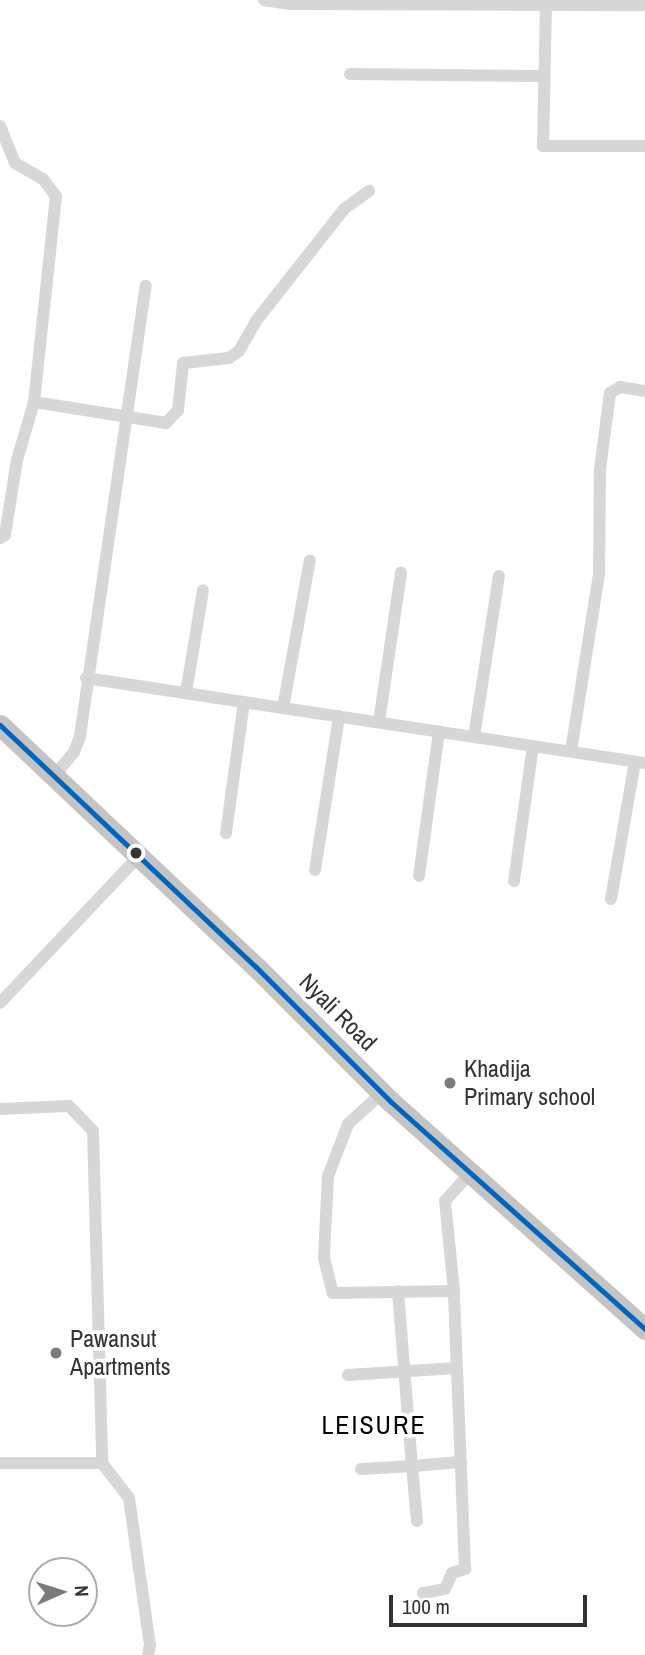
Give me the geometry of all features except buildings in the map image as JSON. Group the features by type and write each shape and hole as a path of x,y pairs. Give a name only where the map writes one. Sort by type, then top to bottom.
{"highway":[{"name":"Nyali Road","path":"0,726 139,856 382,1093 469,1174 645,1329"}],"street":[{"path":"264,0 290,4 645,5"},
{"path":"546,4 542,76 543,146 645,146"},
{"path":"350,74 542,76"},
{"path":"0,126 15,163 43,179 55,196 34,402 17,460 5,535 0,538"},
{"path":"34,402 125,420 166,424 178,410 183,363 229,358 239,351 256,321 344,209 369,191"},
{"path":"54,776 74,752 80,736 86,678 146,286"},
{"path":"571,751 599,574 600,469 610,393 620,387 645,391"},
{"path":"284,708 310,560"},
{"path":"379,722 401,573"},
{"path":"474,737 499,576"},
{"path":"186,693 203,590"},
{"path":"86,678 640,762 611,899"},
{"path":"226,832 244,702"},
{"path":"315,870 339,716"},
{"path":"419,876 439,731"},
{"path":"514,881 533,746"},
{"path":"0,1003 139,856"},
{"path":"382,1093 348,1124 328,1176 324,1258 333,1293 453,1291"},
{"path":"0,1109 69,1106 93,1131 102,1463 129,1499 150,1645 148,1655"},
{"path":"423,1593 445,1589 452,1573 466,1569 453,1291 445,1201 469,1174"},
{"path":"398,1292 417,1521"},
{"path":"348,1375 457,1368"},
{"path":"361,1469 461,1462"},
{"path":"0,1463 102,1463"}],"transit line":[{"path":"0,725 256,967 390,1101 645,1329"}],"place":[{"name":"Khadija Primary school","path":"450,1083"},
{"name":"Pawansut Apartments","path":"56,1353"}],"district":[{"name":"LEISURE","path":"374,1425"}]}
